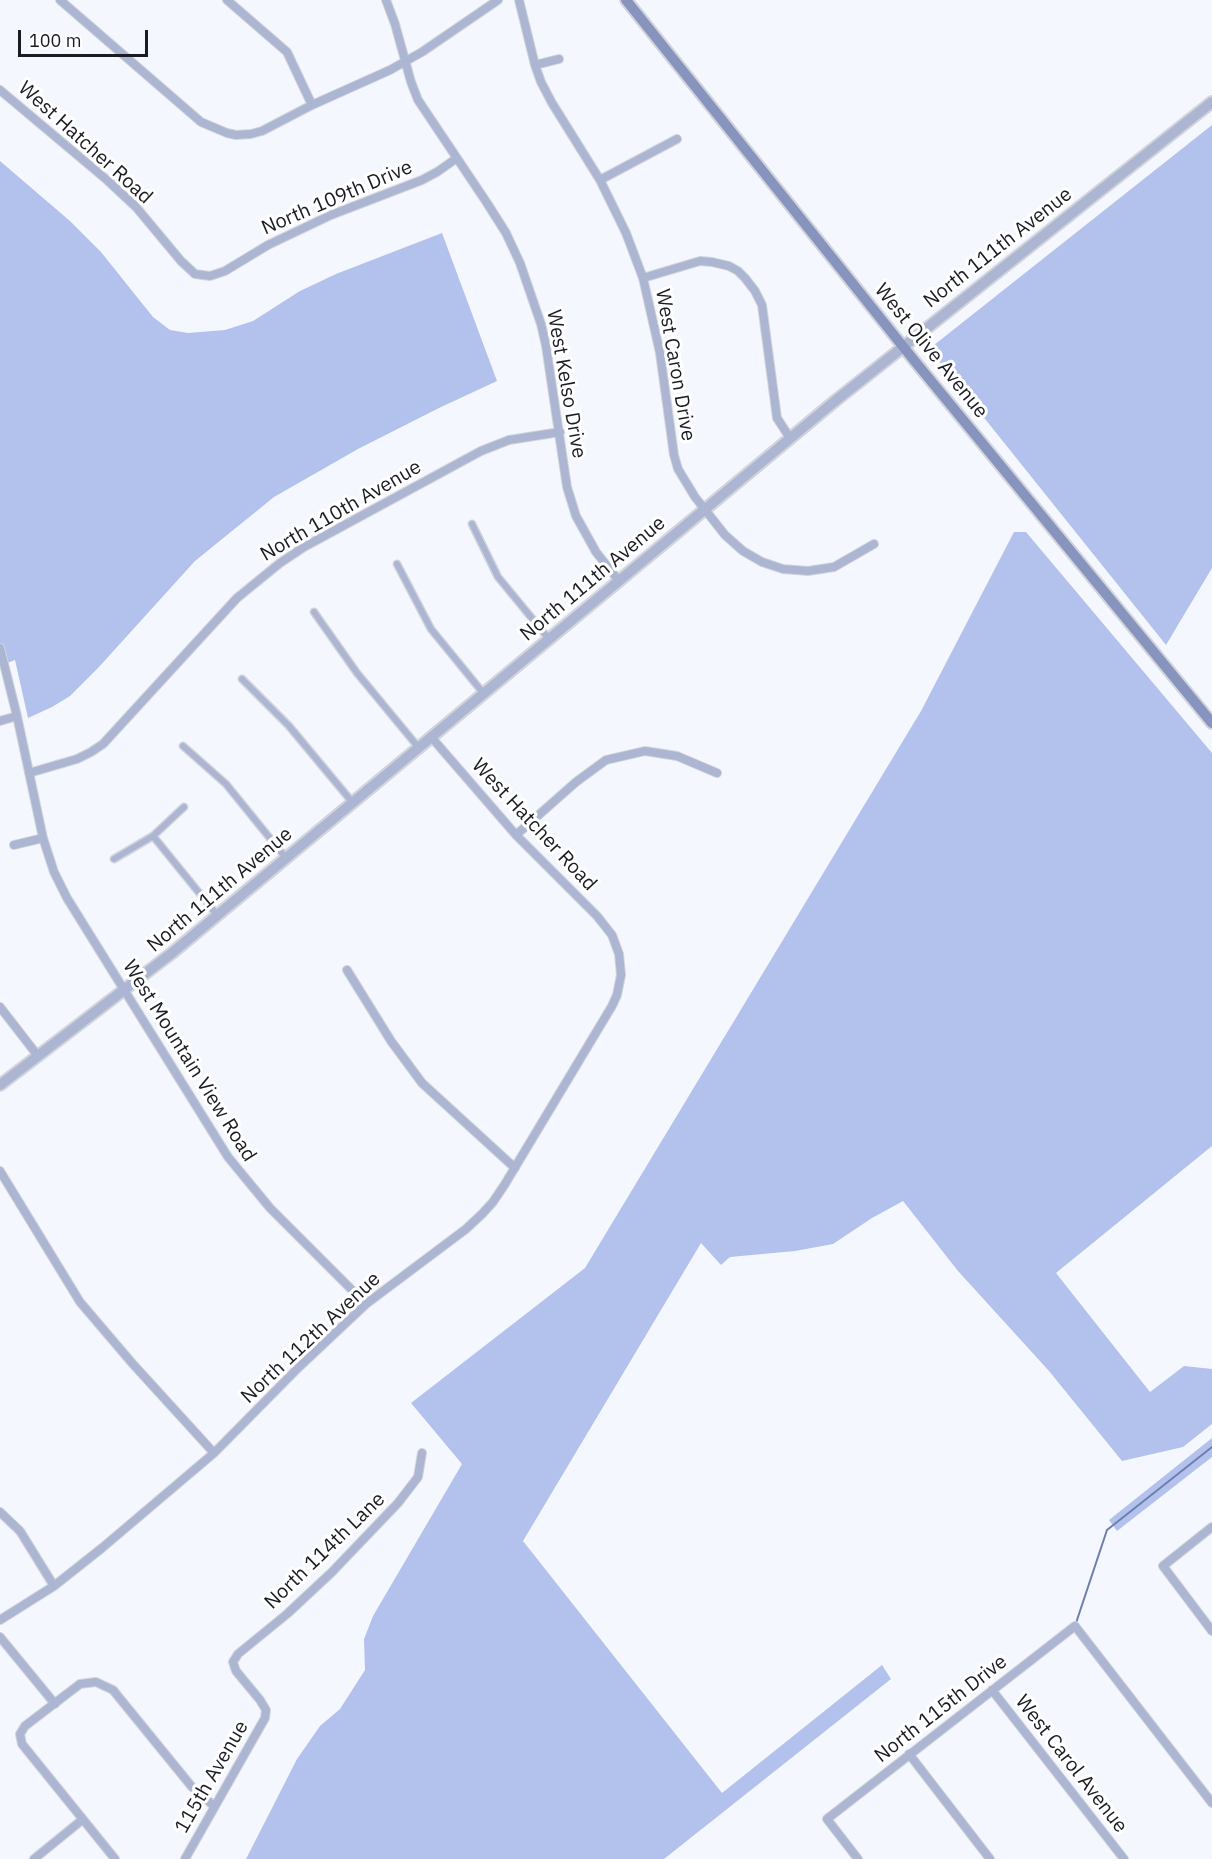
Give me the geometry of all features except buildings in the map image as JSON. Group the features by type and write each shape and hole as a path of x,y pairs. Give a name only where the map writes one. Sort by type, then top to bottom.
{"main road":[{"name":"West Olive Avenue","path":"626,0 903,346 1212,723"}],"street":[{"path":"60,0 201,122 227,134 251,134 262,131 405,62 498,0"},
{"path":"227,0 287,52 312,105"},
{"name":"West Kelso Drive","path":"386,0 418,100 500,223 520,263 541,324 546,346 567,487 576,516 596,552 619,581"},
{"name":"West Caron Drive","path":"519,0 535,65 552,103 600,180 626,233 643,278 660,353 674,455 678,469 686,483 725,535 743,551 762,562 783,569 808,571 834,567 874,544"},
{"path":"535,65 560,58"},
{"name":"West Hatcher Road","path":"0,90 136,207 181,261 195,274"},
{"name":"North 111th Avenue","path":"0,1085 125,991 218,916 790,438 1212,102"},
{"path":"600,180 677,139"},
{"name":"North 109th Drive","path":"195,274 210,276 225,272 268,245 332,215 422,180 457,158"},
{"path":"643,278 700,261 729,266 745,278 762,305 777,418 790,438"},
{"name":"North 110th Avenue","path":"29,773 77,759 103,744 237,598 258,579 296,552 481,451 509,441 560,432"},
{"path":"472,524 498,578 549,639"},
{"path":"397,564 431,629 484,694"},
{"path":"315,612 357,673 419,748"},
{"name":"West Mountain View Road","path":"0,648 43,838 54,872 65,893 213,1135 240,1172 270,1208 366,1304"},
{"path":"242,680 289,726 353,803"},
{"path":"0,720 17,716"},
{"name":"West Hatcher Road","path":"432,738 516,835 597,916 612,935"},
{"path":"183,746 226,784 286,858"},
{"path":"516,835 576,782 606,760 645,751 677,756 717,773"},
{"path":"114,859 153,836 184,807"},
{"path":"153,836 218,916"},
{"path":"14,845 43,838"},
{"name":"North 112th Avenue","path":"0,1620 54,1586 102,1548 214,1453 299,1367 366,1304 466,1229 493,1202 593,1039 617,995 621,975 619,954 612,935"},
{"path":"347,969 391,1041 422,1083 514,1168"},
{"path":"0,1007 38,1056"},
{"path":"0,1171 80,1302 214,1453"},
{"name":"North 114th Lane","path":"266,1710 236,1671 233,1662 238,1654 287,1614 332,1572 398,1503 418,1477 422,1453"},
{"path":"0,1512 20,1531 54,1586"},
{"path":"1212,1527 1163,1566 1212,1631"},
{"name":"North 115th Drive","path":"858,1859 827,1819 1075,1626 1212,1803"},
{"path":"0,1637 55,1704"},
{"path":"115,1859 22,1744 20,1734 25,1726 80,1684 96,1682 113,1690 192,1787 214,1806"},
{"name":"West Carol Avenue","path":"993,1690 1124,1859"},
{"name":"115th Avenue","path":"185,1859 265,1718 266,1710"},
{"path":"909,1754 990,1859"},
{"path":"34,1859 82,1820"}],"shaded area":[{"path":"1212,125 1212,568 1166,645 929,349"},
{"path":"0,161 70,221 101,252 153,317 170,330 188,333 225,330 253,321 300,291 336,274 442,233 497,381 358,449 274,497 195,561 70,696 28,718 15,660 0,666"},
{"path":"1014,532 1026,532 1212,753 1212,1146 1056,1273 1150,1392 1184,1366 1212,1369 1212,1424 1183,1447 1122,1461 1049,1371 958,1271 903,1201 833,1244 795,1251 730,1257 721,1265 701,1243 523,1541 722,1793 882,1665 891,1679 664,1859 246,1859 297,1759 320,1726 340,1709 365,1670 364,1639 373,1616 462,1464 411,1403 585,1268 921,711"},
{"path":"1212,1438 1212,1457 1117,1531 1109,1520"}],"waterway":[{"path":"1076,1623 1107,1530 1212,1447"}]}
